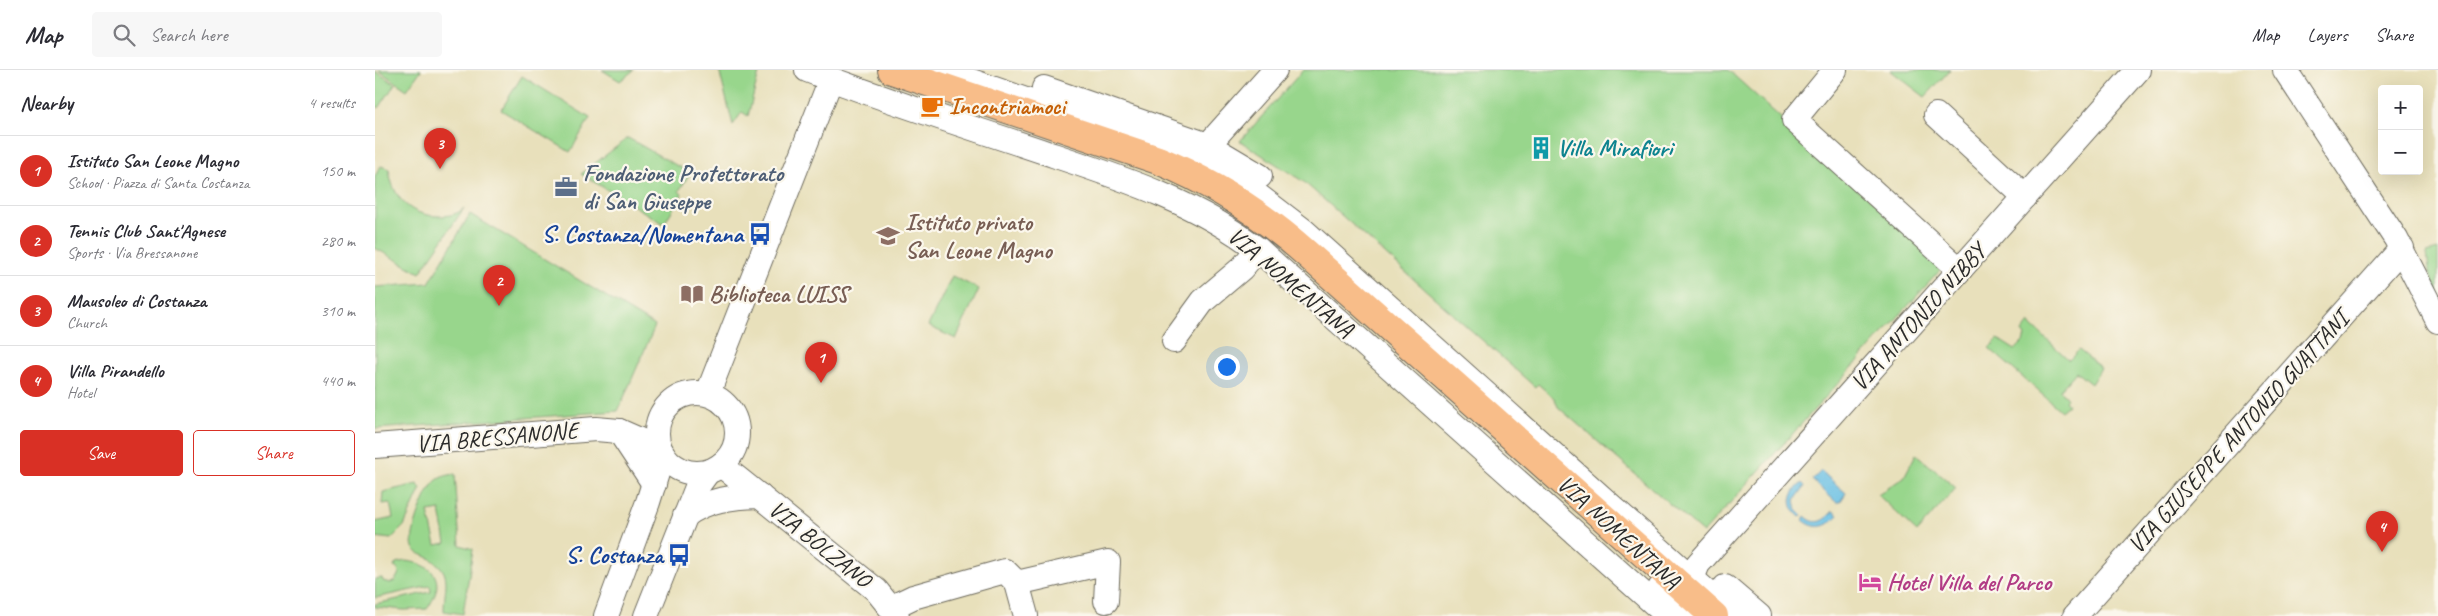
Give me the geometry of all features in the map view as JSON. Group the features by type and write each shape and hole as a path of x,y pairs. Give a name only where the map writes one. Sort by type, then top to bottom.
{"main road":[{"name":"VIA NOMENTANA","path":"892,70 1139,153 1193,165 1278,228 1692,601"}],"street":[{"name":"VIA NOMENTANA","path":"807,70 842,73 1193,165"},
{"name":"VIA NOMENTANA","path":"940,70 1193,165"},
{"name":"VIA NOMENTANA","path":"990,70 1193,165"},
{"path":"1154,190 1193,165 1275,70"},
{"path":"1835,70 1794,120 1960,270"},
{"name":"VIA ANTONIO NIBBY","path":"1692,601 1960,270 2138,70"},
{"path":"2285,70 2402,248 2437,315"},
{"name":"VIA NOMENTANA","path":"842,73 1154,190 1230,229 1258,249 1692,601 1735,616"},
{"path":"708,393 842,73"},
{"path":"1936,115 2025,197"},
{"name":"VIA GIUSEPPE ANTONIO GUATTANI","path":"2075,616 2402,248"},
{"path":"1174,341 1203,300 1242,268 1258,249"},
{"path":"646,616 697,487 735,448 737,426 727,406 708,393 682,395 667,406 658,422 657,440 662,452 670,462 683,470 693,473 714,468"},
{"name":"VIA BRESSANONE","path":"375,446 589,429 619,431 662,452"},
{"path":"619,431 654,484"},
{"path":"606,616 654,484 662,452"},
{"name":"VIA BOLZANO","path":"714,468 760,496 876,590 895,612"},
{"name":"VIA BOLZANO","path":"685,516 699,506 713,501 760,496"},
{"path":"1017,583 1108,562 1106,601"},
{"path":"895,612 913,597 1005,571 1017,583 1026,616"},
{"name":"VIA NOMENTANA","path":"1692,601 1759,616"}],"green space":[{"path":"378,70 421,70 407,90"},
{"path":"602,70 634,70 620,81"},
{"path":"719,70 754,70 759,73 748,116 742,112 733,125"},
{"name":"Villa Mirafiori","path":"1303,70 1728,70 1944,266 1703,533 1558,407 1555,399 1538,384 1535,387 1304,182 1240,141"},
{"path":"1890,70 1950,70 1925,97"},
{"path":"375,71 395,84 379,108 375,105"},
{"path":"522,76 590,118 570,152 501,110"},
{"path":"628,138 690,173 679,191 682,194 664,224 581,174"},
{"path":"381,166 389,169 398,196 411,209 428,215 445,216 455,214 464,208 420,273 375,248 375,176"},
{"path":"470,214 655,326 618,411 375,429 375,287 429,283"},
{"path":"2438,250 2438,294 2429,271 2427,253"},
{"path":"952,276 979,289 956,339 928,326"},
{"path":"2029,323 2069,360 2079,350 2101,368 2091,384 2076,372 2060,390 2067,399 2065,401 2068,405 2061,411 1989,348 1998,339 2015,350 2023,342 2025,336 2022,332"},
{"path":"1916,454 1956,488 1917,532 1878,495 1904,477"},
{"path":"455,474 460,545 473,549 463,614 444,611 446,579 444,573 441,567 415,550 412,541 419,512 433,484 443,477","holes":["440,510 446,543 436,545 428,512"]},
{"path":"417,484 421,488 404,526 391,539 375,537 375,522 393,518 390,503 382,504 383,492"},
{"path":"405,561 425,566 435,576 437,583 433,600 427,609 404,610 375,607 375,604 431,592 430,586 375,598 375,579 382,578 383,581 390,583 395,581 399,573 398,569 394,567 396,563"}],"water":[{"path":"1821,471 1846,493 1840,502 1836,502 1812,480"},
{"path":"1802,483 1805,486 1795,500 1797,510 1802,515 1800,517 1793,509 1791,500 1794,491"},
{"path":"1833,511 1838,515 1826,525 1813,526 1803,520 1805,516 1817,522 1827,517"}],"place":[{"name":"Incontriamoci","path":"932,106"},
{"name":"Villa Mirafiori","path":"1541,148"},
{"name":"Mausoleo di Costanza","path":"440,169"},
{"name":"Fondazione Protettorato di San Giuseppe","path":"566,187"},
{"name":"S. Costanza/Nomentana","path":"760,234"},
{"name":"Istituto privato San Leone Magno","path":"888,236"},
{"name":"Biblioteca LUISS","path":"692,294"},
{"name":"Tennis Club Sant'Agnese","path":"499,306"},
{"name":"Istituto San Leone Magno","path":"821,383"},
{"name":"Villa Pirandello","path":"2382,552"},
{"name":"S. Costanza","path":"679,555"},
{"name":"Hotel Villa del Parco","path":"1870,582"}]}
